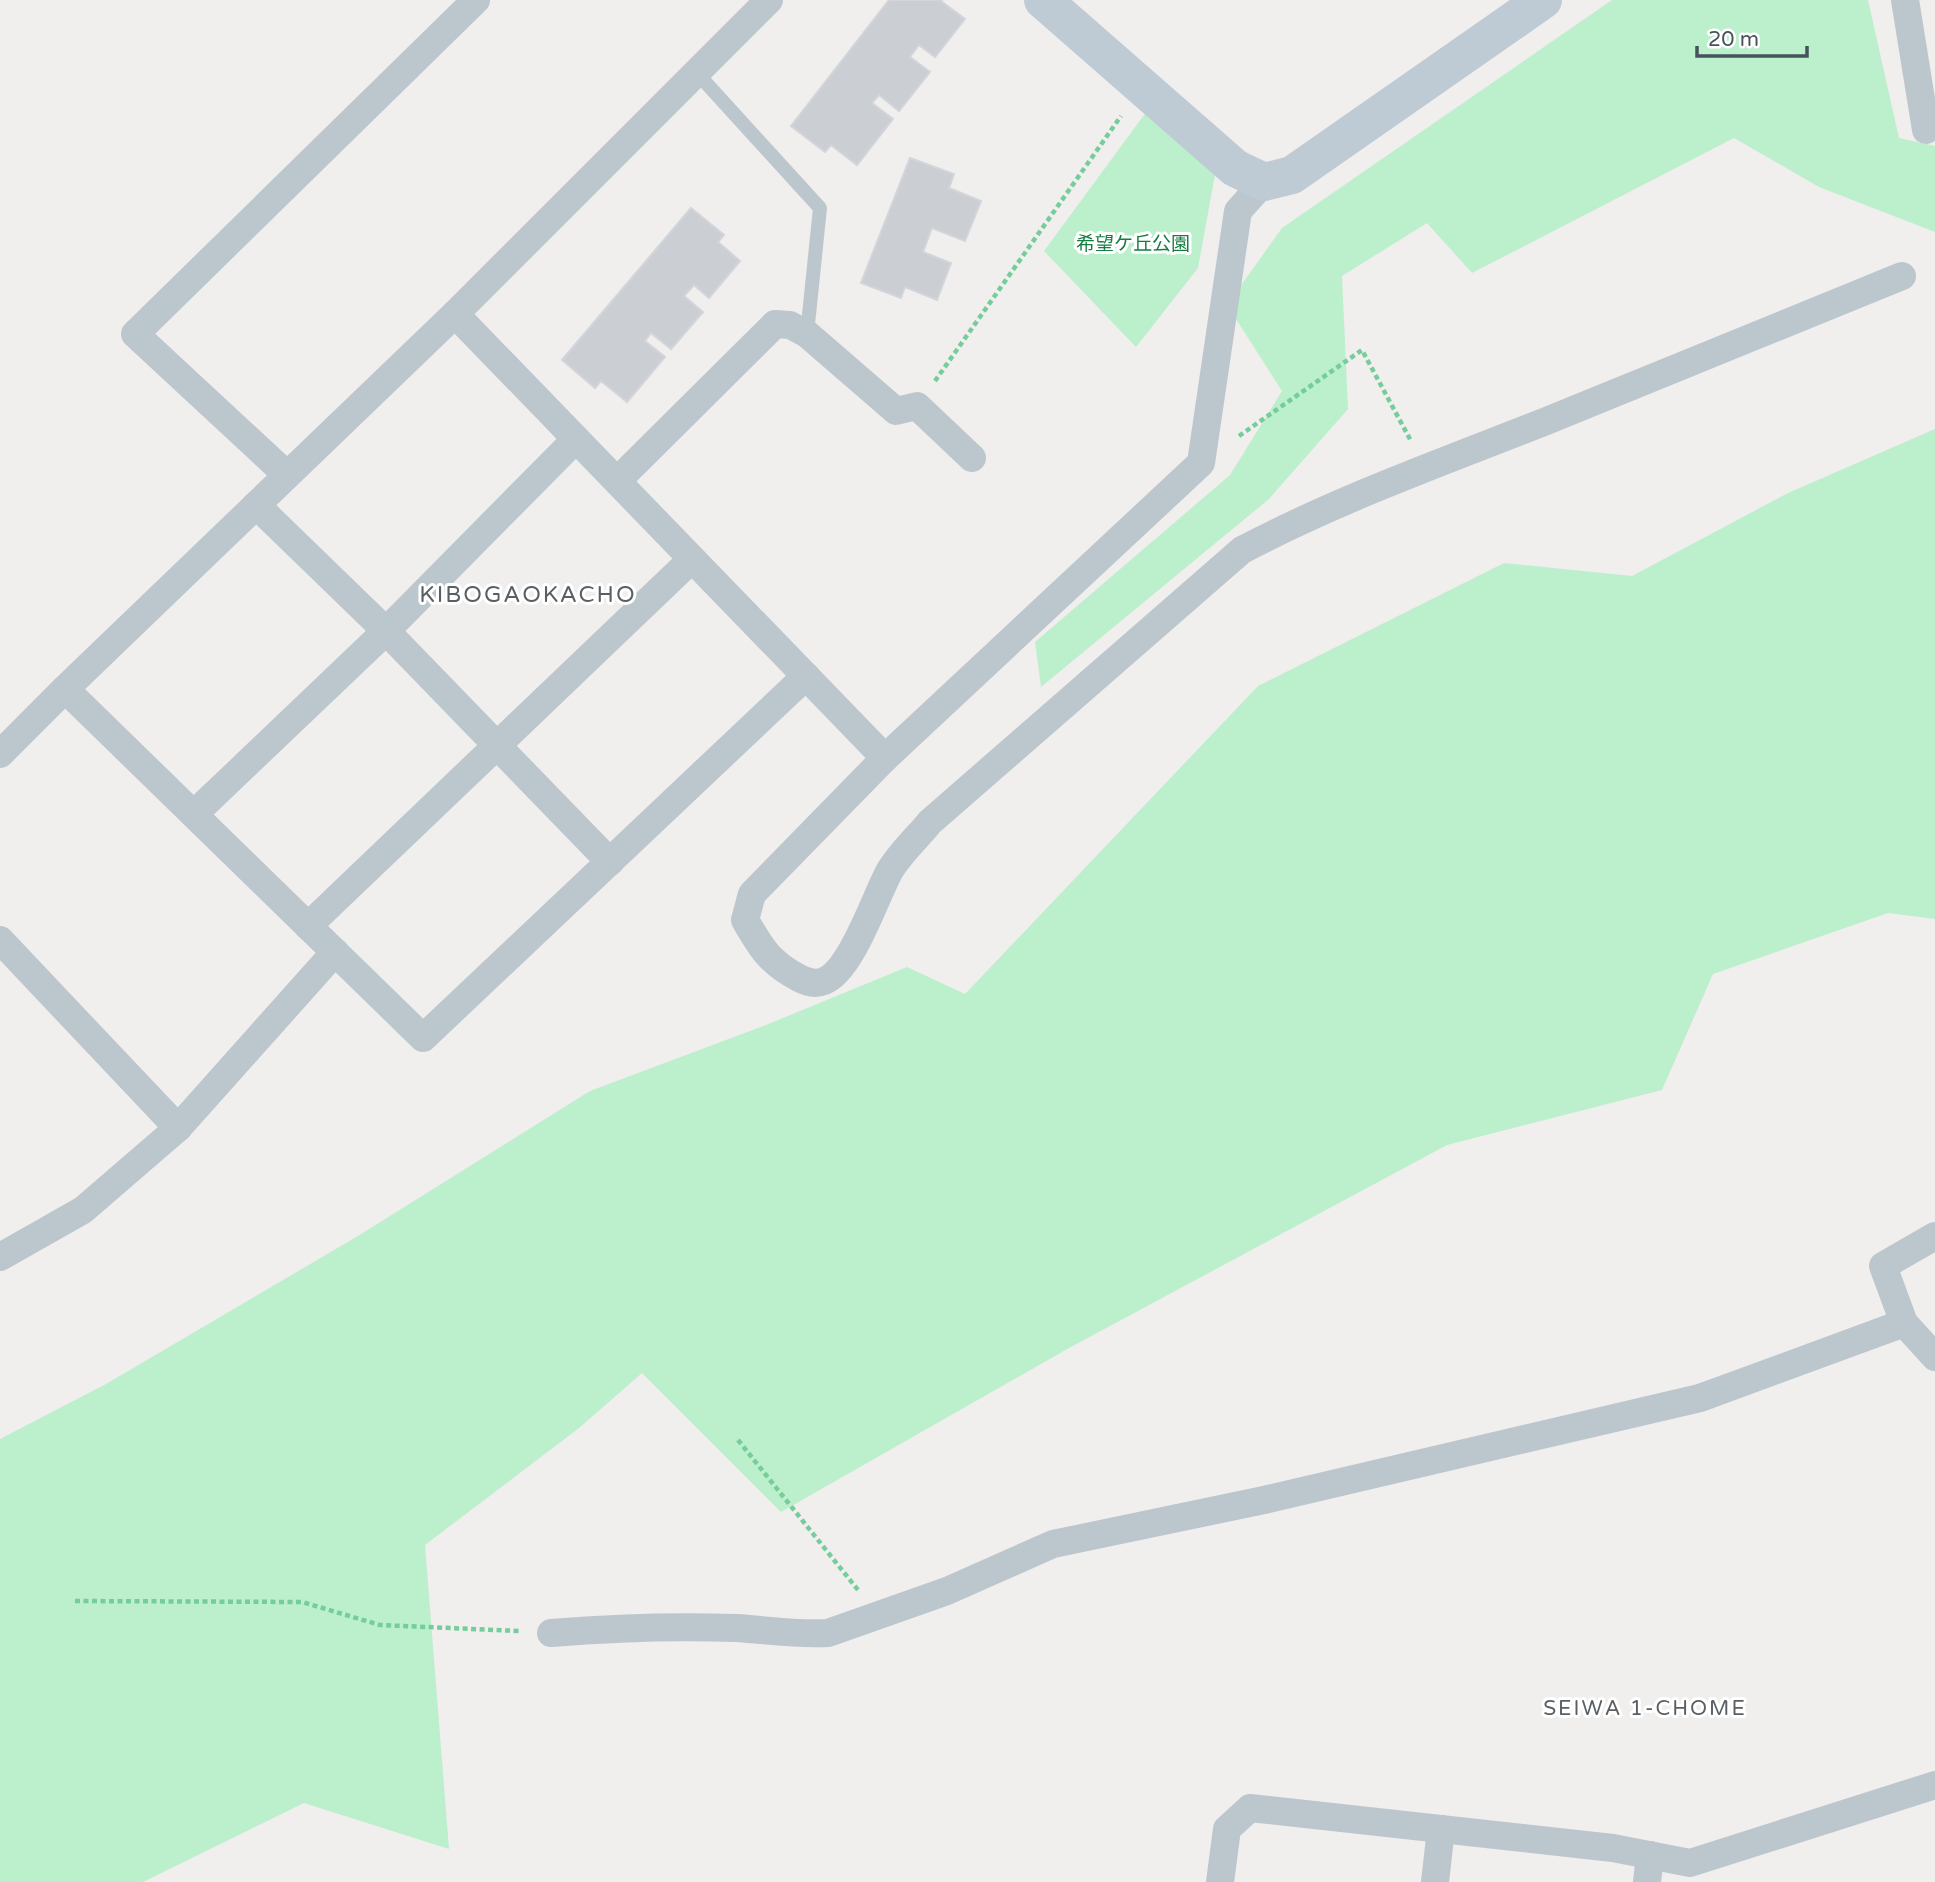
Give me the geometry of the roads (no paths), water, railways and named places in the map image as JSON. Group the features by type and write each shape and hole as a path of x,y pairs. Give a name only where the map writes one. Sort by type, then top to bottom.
{"street":[{"path":"287,475 135,334 476,0"},
{"path":"0,754 455,314 769,0"},
{"path":"1043,0 1235,168 1264,182"},
{"path":"1543,0 1292,175 1264,182 1238,211 1201,463 885,758 752,894 745,920 764,951 779,967 808,983 825,981 840,967 856,944 869,911 891,869 930,822 1242,550 1292,524 1425,468 1902,276"},
{"path":"1905,0 1926,131"},
{"path":"455,314 885,758"},
{"path":"617,481 775,324 790,325 807,334 896,411 917,406 972,458"},
{"path":"194,814 386,631 576,439"},
{"path":"256,505 386,631 610,862"},
{"path":"308,926 692,559"},
{"path":"65,689 423,1038 806,677"},
{"path":"0,940 178,1128"},
{"path":"0,1257 83,1210 178,1128 335,953"},
{"path":"1935,1236 1883,1266 1904,1323 1935,1357"},
{"path":"551,1633 609,1629 735,1628 828,1633 947,1591 1053,1544 1264,1500 1700,1398 1904,1323"},
{"path":"1220,1882 1227,1829 1250,1808 1613,1847 1649,1868 1690,1863 1935,1785"},
{"path":"1435,1882 1440,1829"}],"lane":[{"path":"697,73 820,208 807,334"}],"district":[{"name":"KIBOGAOKACHO","path":"528,594"},
{"name":"SEIWA 1-CHOME","path":"1645,1708"}],"park label":[{"name":"希望ケ丘公園","path":"1133,243"}]}
